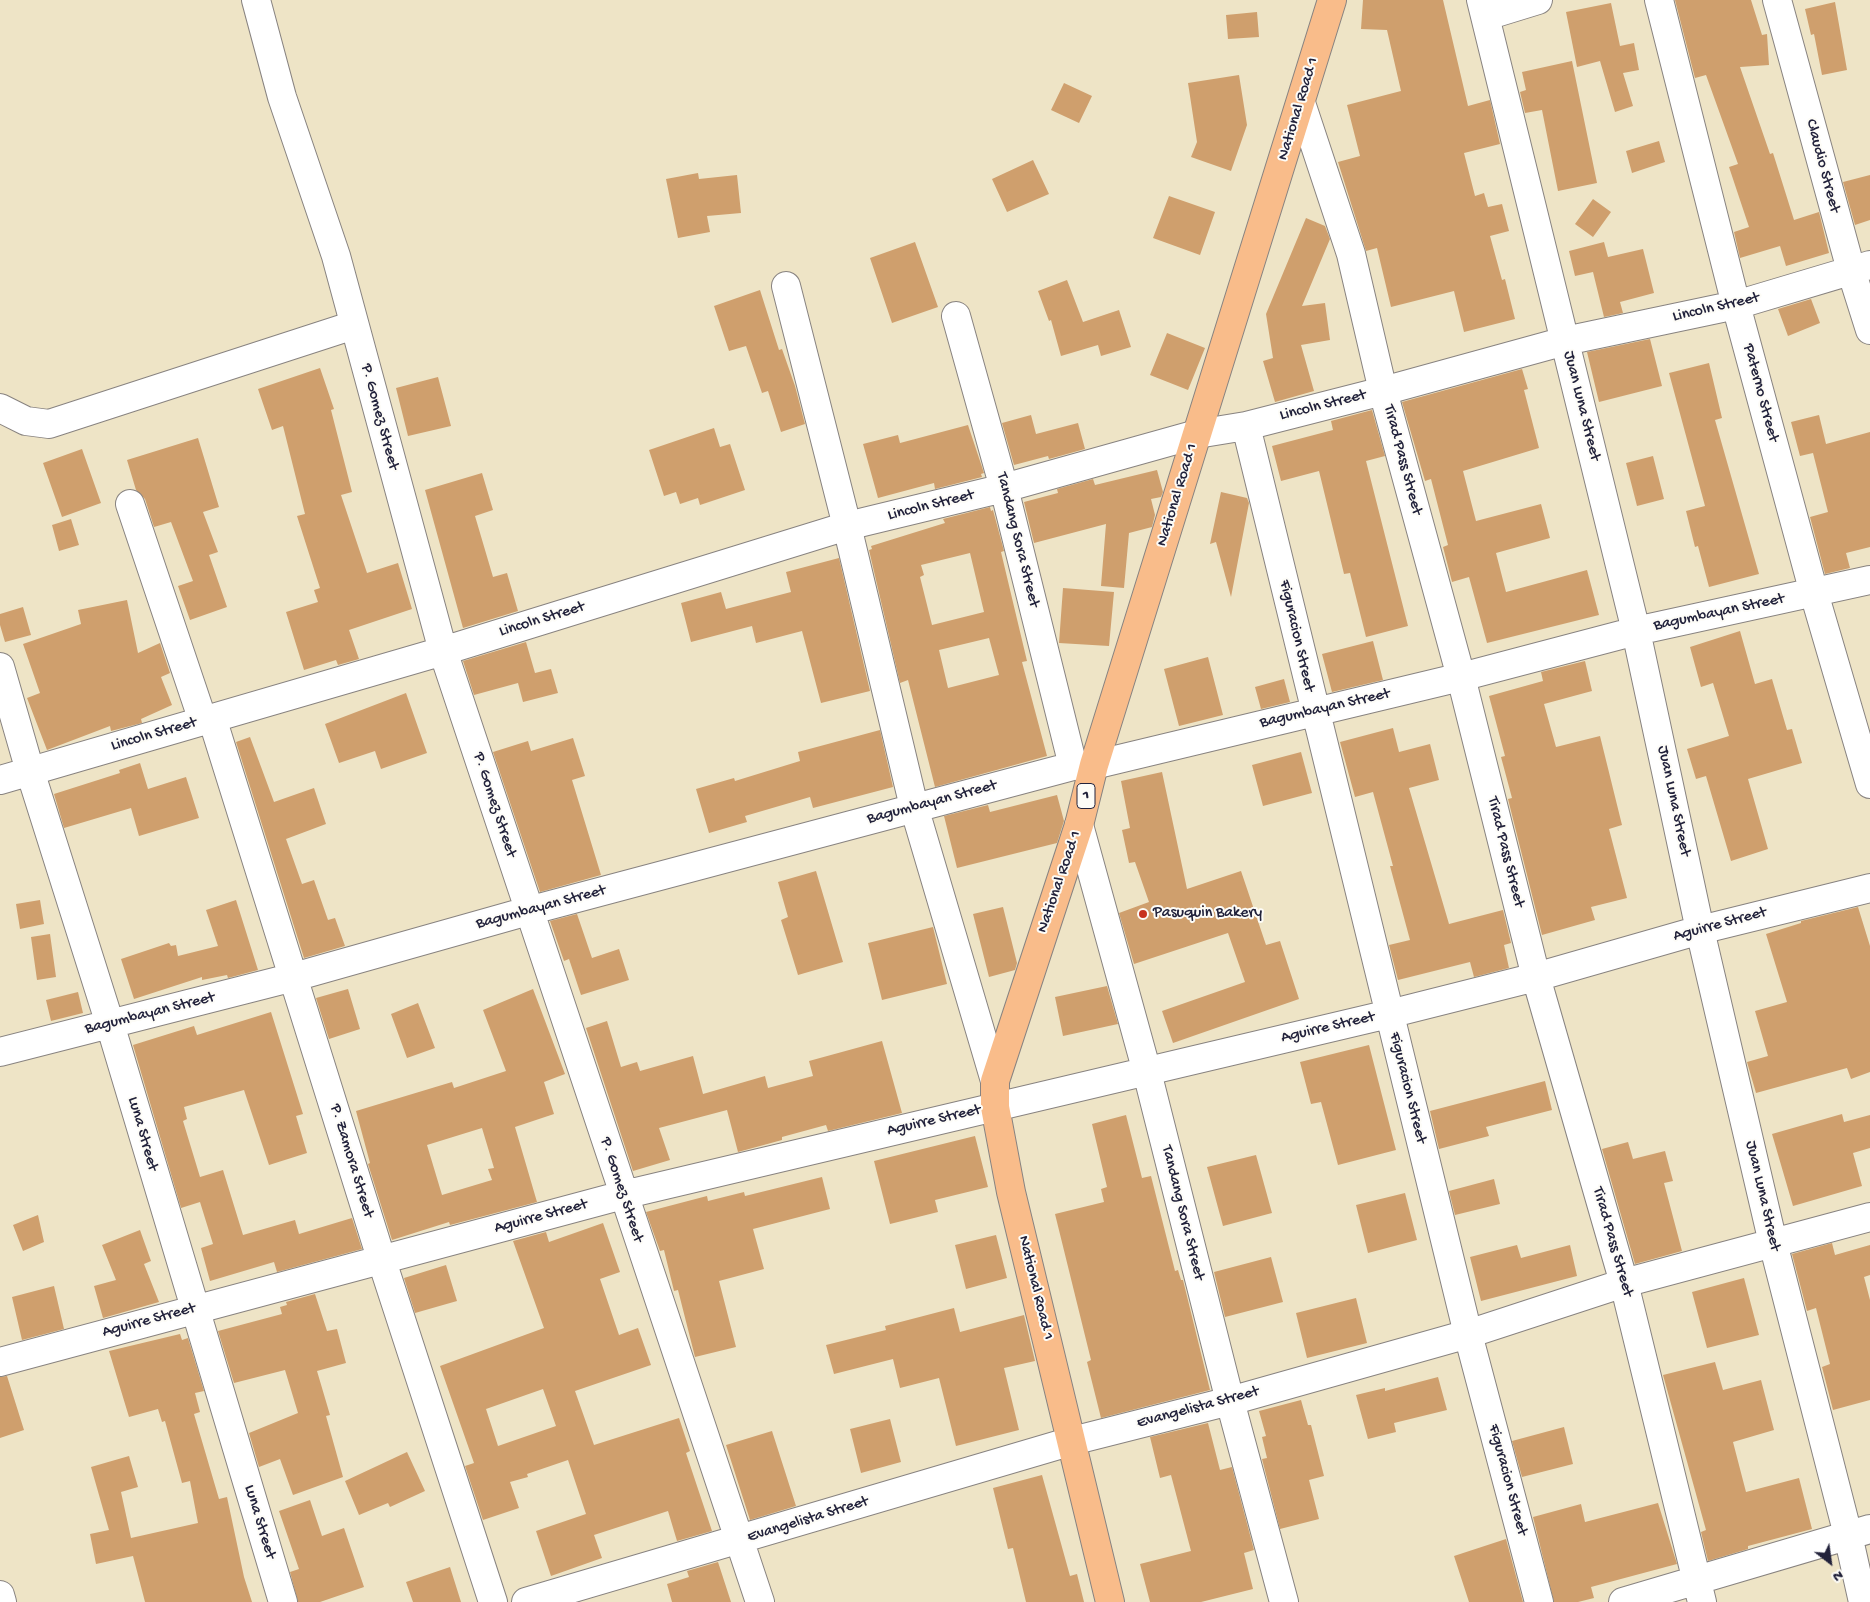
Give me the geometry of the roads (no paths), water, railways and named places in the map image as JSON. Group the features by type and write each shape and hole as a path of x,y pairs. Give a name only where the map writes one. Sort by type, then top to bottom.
{"main road":[{"name":"National Road 1","path":"1110,1602 1011,1192 995,1094 1079,825 1084,765 1197,434 1332,0"}],"street":[{"name":"P. Gomez Street","path":"256,0 282,97 336,256 443,651 528,911 760,1602"},
{"path":"1484,8 1538,0"},
{"name":"Paterno Street","path":"1659,0 1736,305 1814,593 1870,784"},
{"name":"Claudio Street","path":"1777,0 1860,267 1870,330"},
{"name":"Juan Luna Street","path":"1484,8 1636,631 1700,930 1773,1243 1859,1532 1863,1602"},
{"name":"Tirad Pass Street","path":"1301,104 1351,254 1383,391 1461,677 1536,976 1624,1283 1699,1591"},
{"name":"Lincoln Street","path":"0,780 443,651 847,526 1004,488 1197,434 1246,426 1383,391 1565,341 1736,305 1860,267"},
{"path":"786,286 847,526 914,807 995,1094"},
{"name":"Tandang Sora Street","path":"956,316 1084,765"},
{"path":"0,408 26,421 49,424 354,325"},
{"name":"Figuracion Street","path":"1246,426 1388,1014 1468,1334 1539,1602"},
{"name":"P. Zamora Street","path":"130,504 208,720 294,977 493,1602"},
{"name":"Bagumbayan Street","path":"0,1052 294,977 528,911 914,807 1084,765 1461,677 1636,631 1870,580"},
{"name":"Luna Street","path":"0,666 30,771 110,1024 283,1602"},
{"name":"Tandang Sora Street","path":"1079,825 1147,1072 1230,1401 1284,1602"},
{"name":"Aguirre Street","path":"0,1362 995,1094 1147,1072 1388,1014 1536,976 1700,930 1870,888"},
{"name":"Evangelista Street","path":"526,1602 1072,1441 1230,1401 1468,1334 1624,1283 1870,1217"},
{"path":"1624,1602 1699,1591 1859,1532"},
{"path":"0,1595 2,1602"}],"place":[{"name":"Pasuquin Bakery","path":"1143,914"}]}
